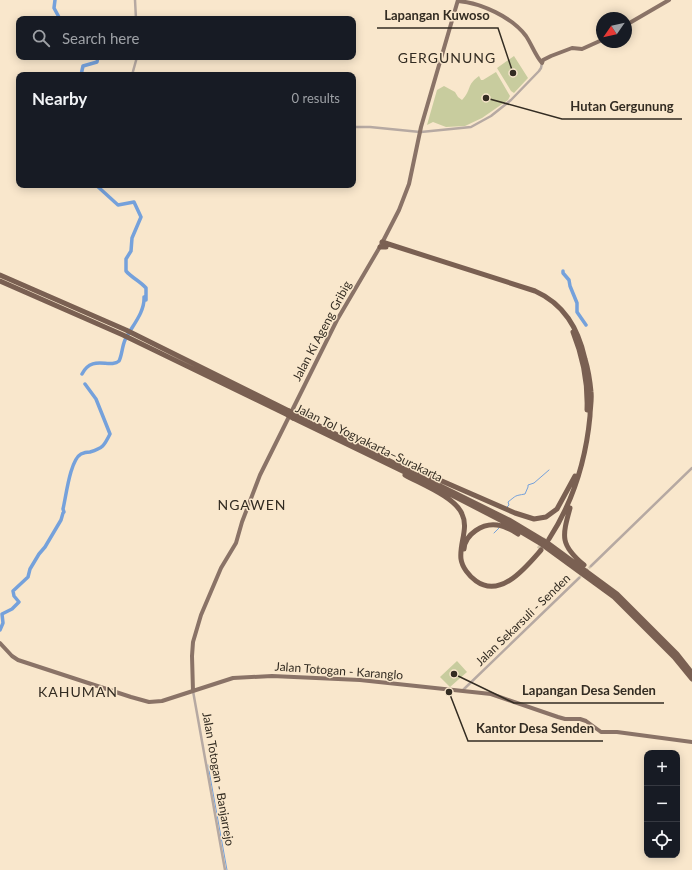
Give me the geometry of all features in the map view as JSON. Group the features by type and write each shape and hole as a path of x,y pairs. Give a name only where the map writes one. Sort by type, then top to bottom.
{"highway":[{"path":"384,244 535,295 548,301 569,323 577,342 587,390 587,422 583,449 564,529 564,535 566,545 570,552 617,594"},
{"name":"Jalan Tol Yogyakarta–Surakarta","path":"0,275 125,332 508,524 546,547 592,580 645,624"},
{"name":"Jalan Tol Yogyakarta–Surakarta","path":"0,281 125,332"},
{"name":"Jalan Tol Yogyakarta–Surakarta","path":"294,416 362,446 509,520 549,544 617,594 692,673"},
{"path":"334,437 446,498 459,508 465,523 461,545 461,561 468,574 481,584 494,586 506,583 516,577 540,549 514,574 504,580 493,583 482,582 470,572 464,561 464,546 468,538 478,529 489,525 504,527 514,532 592,580"},
{"path":"362,446 515,513 534,519 546,517 557,509 577,476"},
{"path":"548,538 563,510 577,476"},
{"name":"Jalan Tol Yogyakarta–Surakarta","path":"654,633 692,679"}],"main road":[{"path":"457,0 468,2 496,13 513,23 526,37 542,63 543,60 572,48 582,50 596,43"},
{"name":"Jalan Ki Ageng Gribig","path":"193,690 193,642 200,615 220,568 236,543 242,522 260,475 334,326 384,244 409,184 417,143 457,0"},
{"path":"632,22 670,0"},
{"name":"Jalan Totogan - Karanglo","path":"1,644 18,660 140,700 154,702 231,679 261,677 374,681 491,694 563,718 580,719 586,721 599,731 692,742"}],"street":[{"path":"135,0 136,16"},
{"path":"133,72 136,60"},
{"path":"356,128 370,127 421,132 468,128 491,116 517,95 539,71 542,63"},
{"path":"591,566 692,468"},
{"name":"Jalan Sekarsuli - Senden","path":"462,691 579,578"},
{"name":"Jalan Totogan - Banjarrejo","path":"193,690 225,870"}],"green space":[{"path":"514,56 528,78 514,93 511,91 497,68"},
{"path":"496,72 510,96 508,100 482,118 465,126 446,127 433,122 427,125 437,90 444,86 455,92 462,100 475,79 479,76 481,80 483,80"},
{"path":"457,661 467,672 450,687 440,677"}],"waterway":[{"path":"55,0 54,8 58,16"},
{"path":"82,72 83,66 97,62 97,60"},
{"path":"99,188 118,205 134,202 141,217 132,238 131,251 126,259 126,271 146,288 146,300"},
{"path":"563,271 569,280 577,303 577,312 586,325"},
{"path":"82,374 86,368 96,363 111,364 119,361 125,340 142,309 144,297"},
{"path":"0,630 3,623 2,614 12,609 19,602 14,596 13,591 28,577 30,569 61,520 64,512 63,509 69,479 74,463 82,454 100,448 110,434 96,399 85,384"},
{"path":"507,507 509,505 508,502 516,496 525,494 528,485 534,483 549,470"},
{"path":"494,533 499,528"},
{"path":"208,765 227,870"}],"tunnel":[{"path":"539,549 547,537"},
{"path":"579,578 591,566"}],"place":[{"name":"Lapangan Kuwoso","path":"513,73"},
{"name":"Hutan Gergunung","path":"486,98"},
{"name":"Lapangan Desa Senden","path":"454,674"},
{"name":"Kantor Desa Senden","path":"449,692"}],"district":[{"name":"GERGUNUNG","path":"447,58"},
{"name":"NGAWEN","path":"252,505"},
{"name":"KAHUMAN","path":"78,692"}]}
